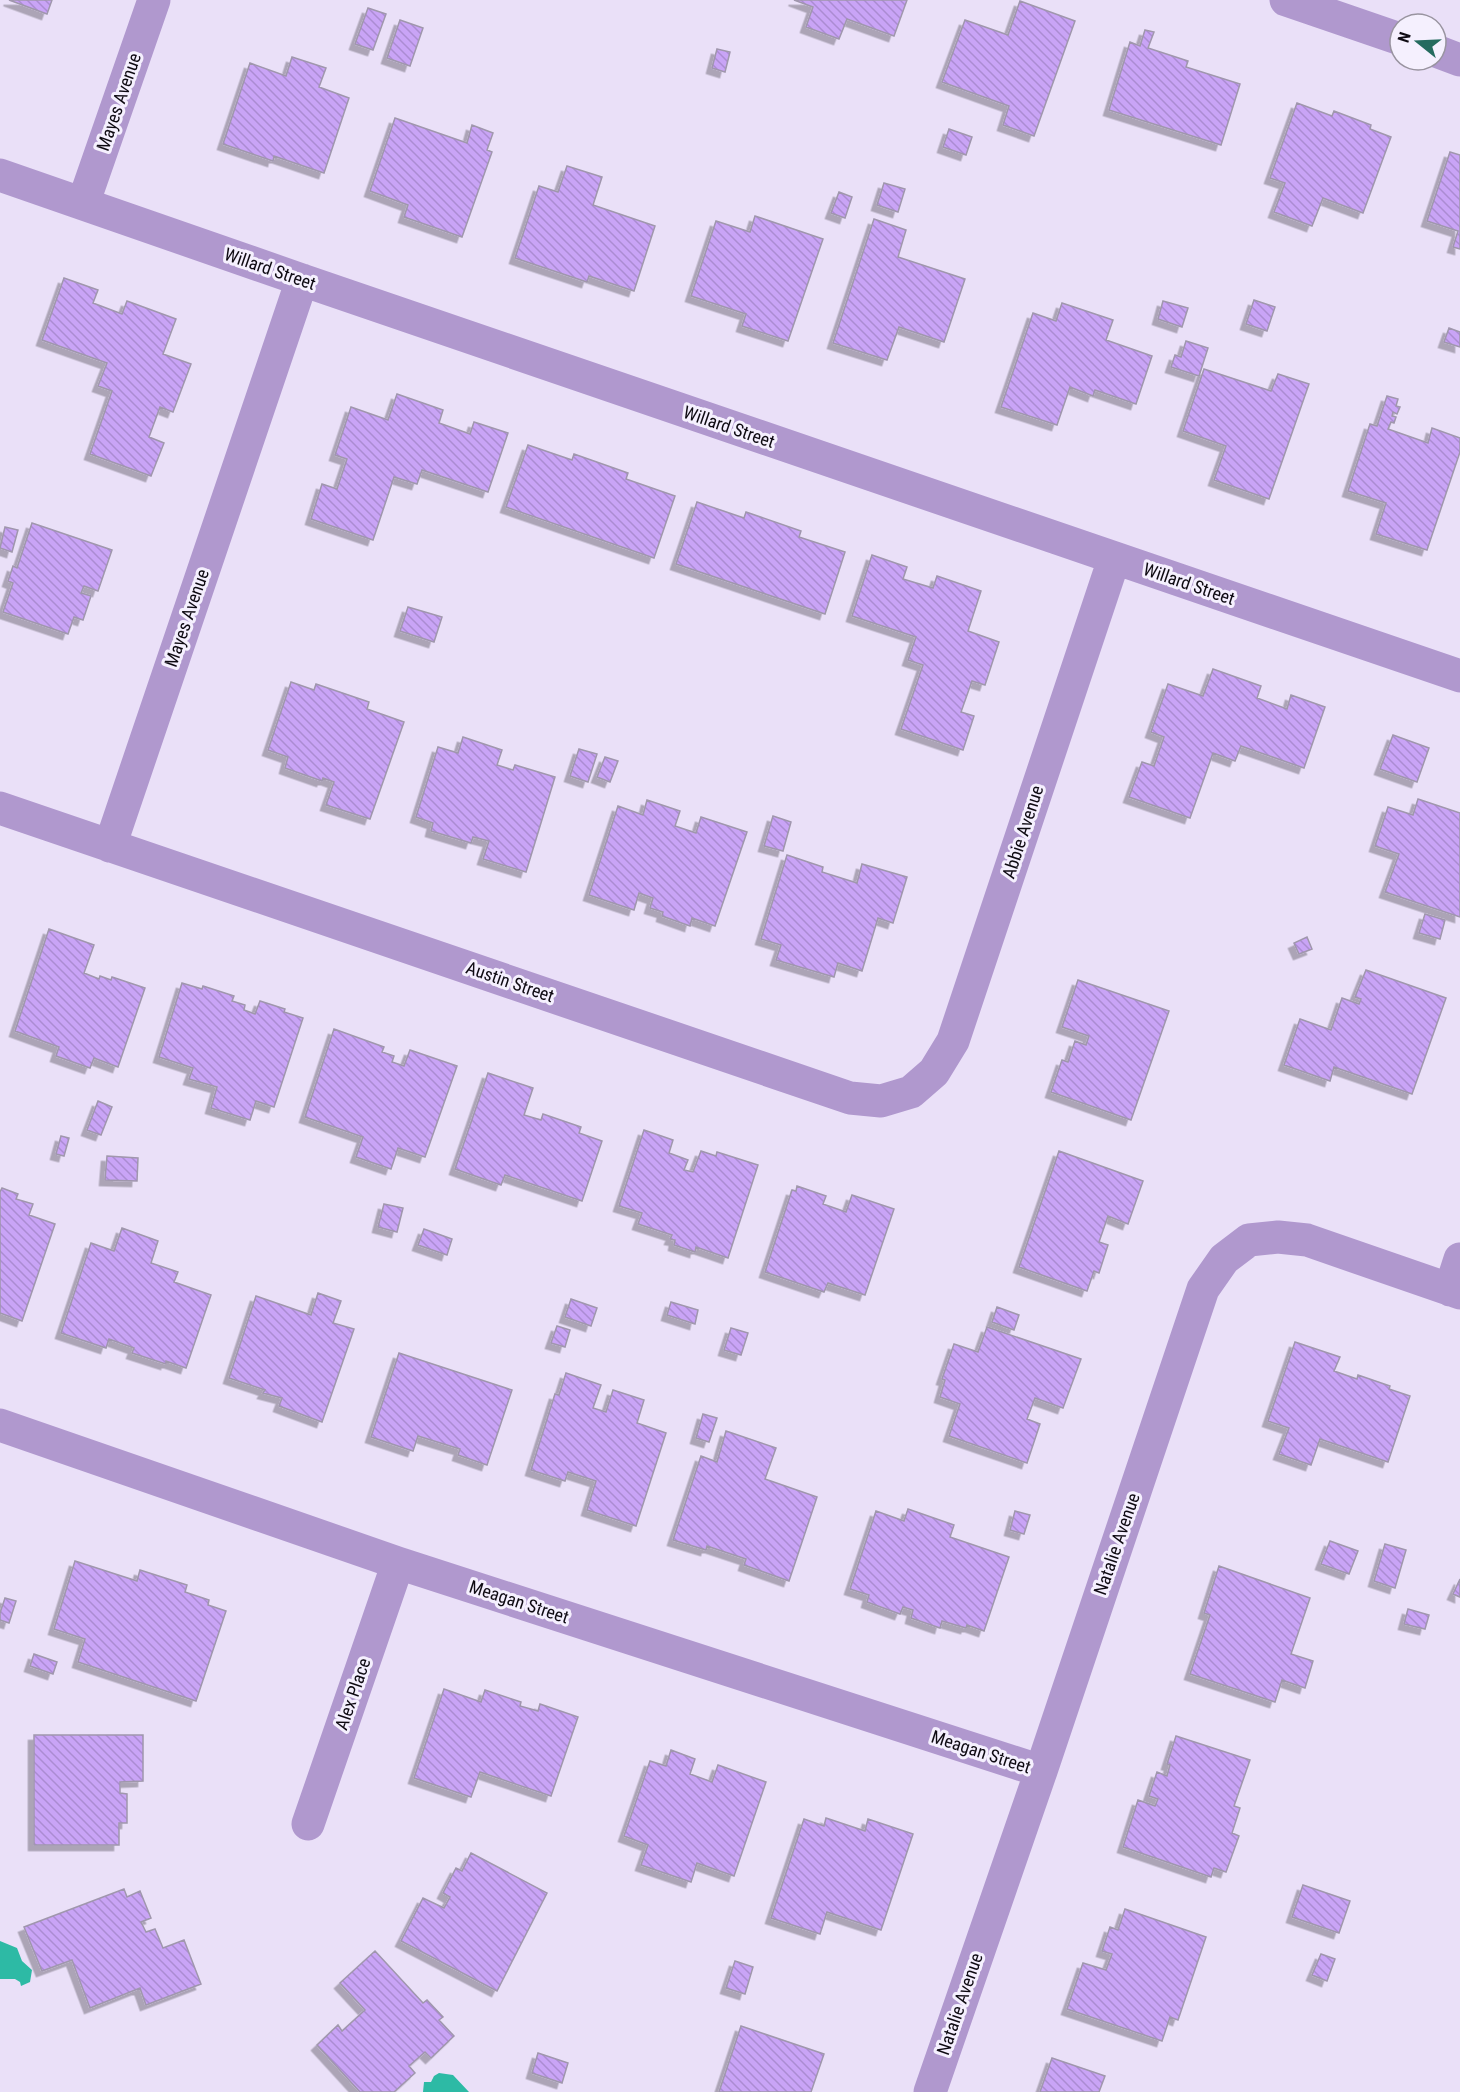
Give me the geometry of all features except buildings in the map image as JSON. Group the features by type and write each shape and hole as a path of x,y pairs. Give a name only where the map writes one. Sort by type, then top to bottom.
{"street":[{"name":"Mayes Avenue","path":"83,204 154,0"},
{"path":"1286,0 1388,35"},
{"name":"Willard Street","path":"0,175 1460,676"},
{"name":"Mayes Avenue","path":"111,846 302,280"},
{"name":"Abbie Avenue","path":"911,1092 934,1072 953,1041 1114,559"},
{"path":"0,808 111,846"},
{"name":"Austin Street","path":"111,846 850,1098 881,1101 911,1092"},
{"name":"Natalie Avenue","path":"930,2092 1203,1289 1224,1259 1249,1240 1278,1237 1307,1240 1455,1292 1460,1259"},
{"name":"Meagan Street","path":"0,1425 398,1563 1041,1771"},
{"name":"Alex Place","path":"308,1824 398,1563"}],"shaded area":[{"path":"0,1941 17,1948 22,1961 32,1970 30,1982 21,1986 20,1982 15,1979 0,1979"},
{"path":"439,2073 453,2075 469,2092 423,2092 424,2082 431,2082"}]}
